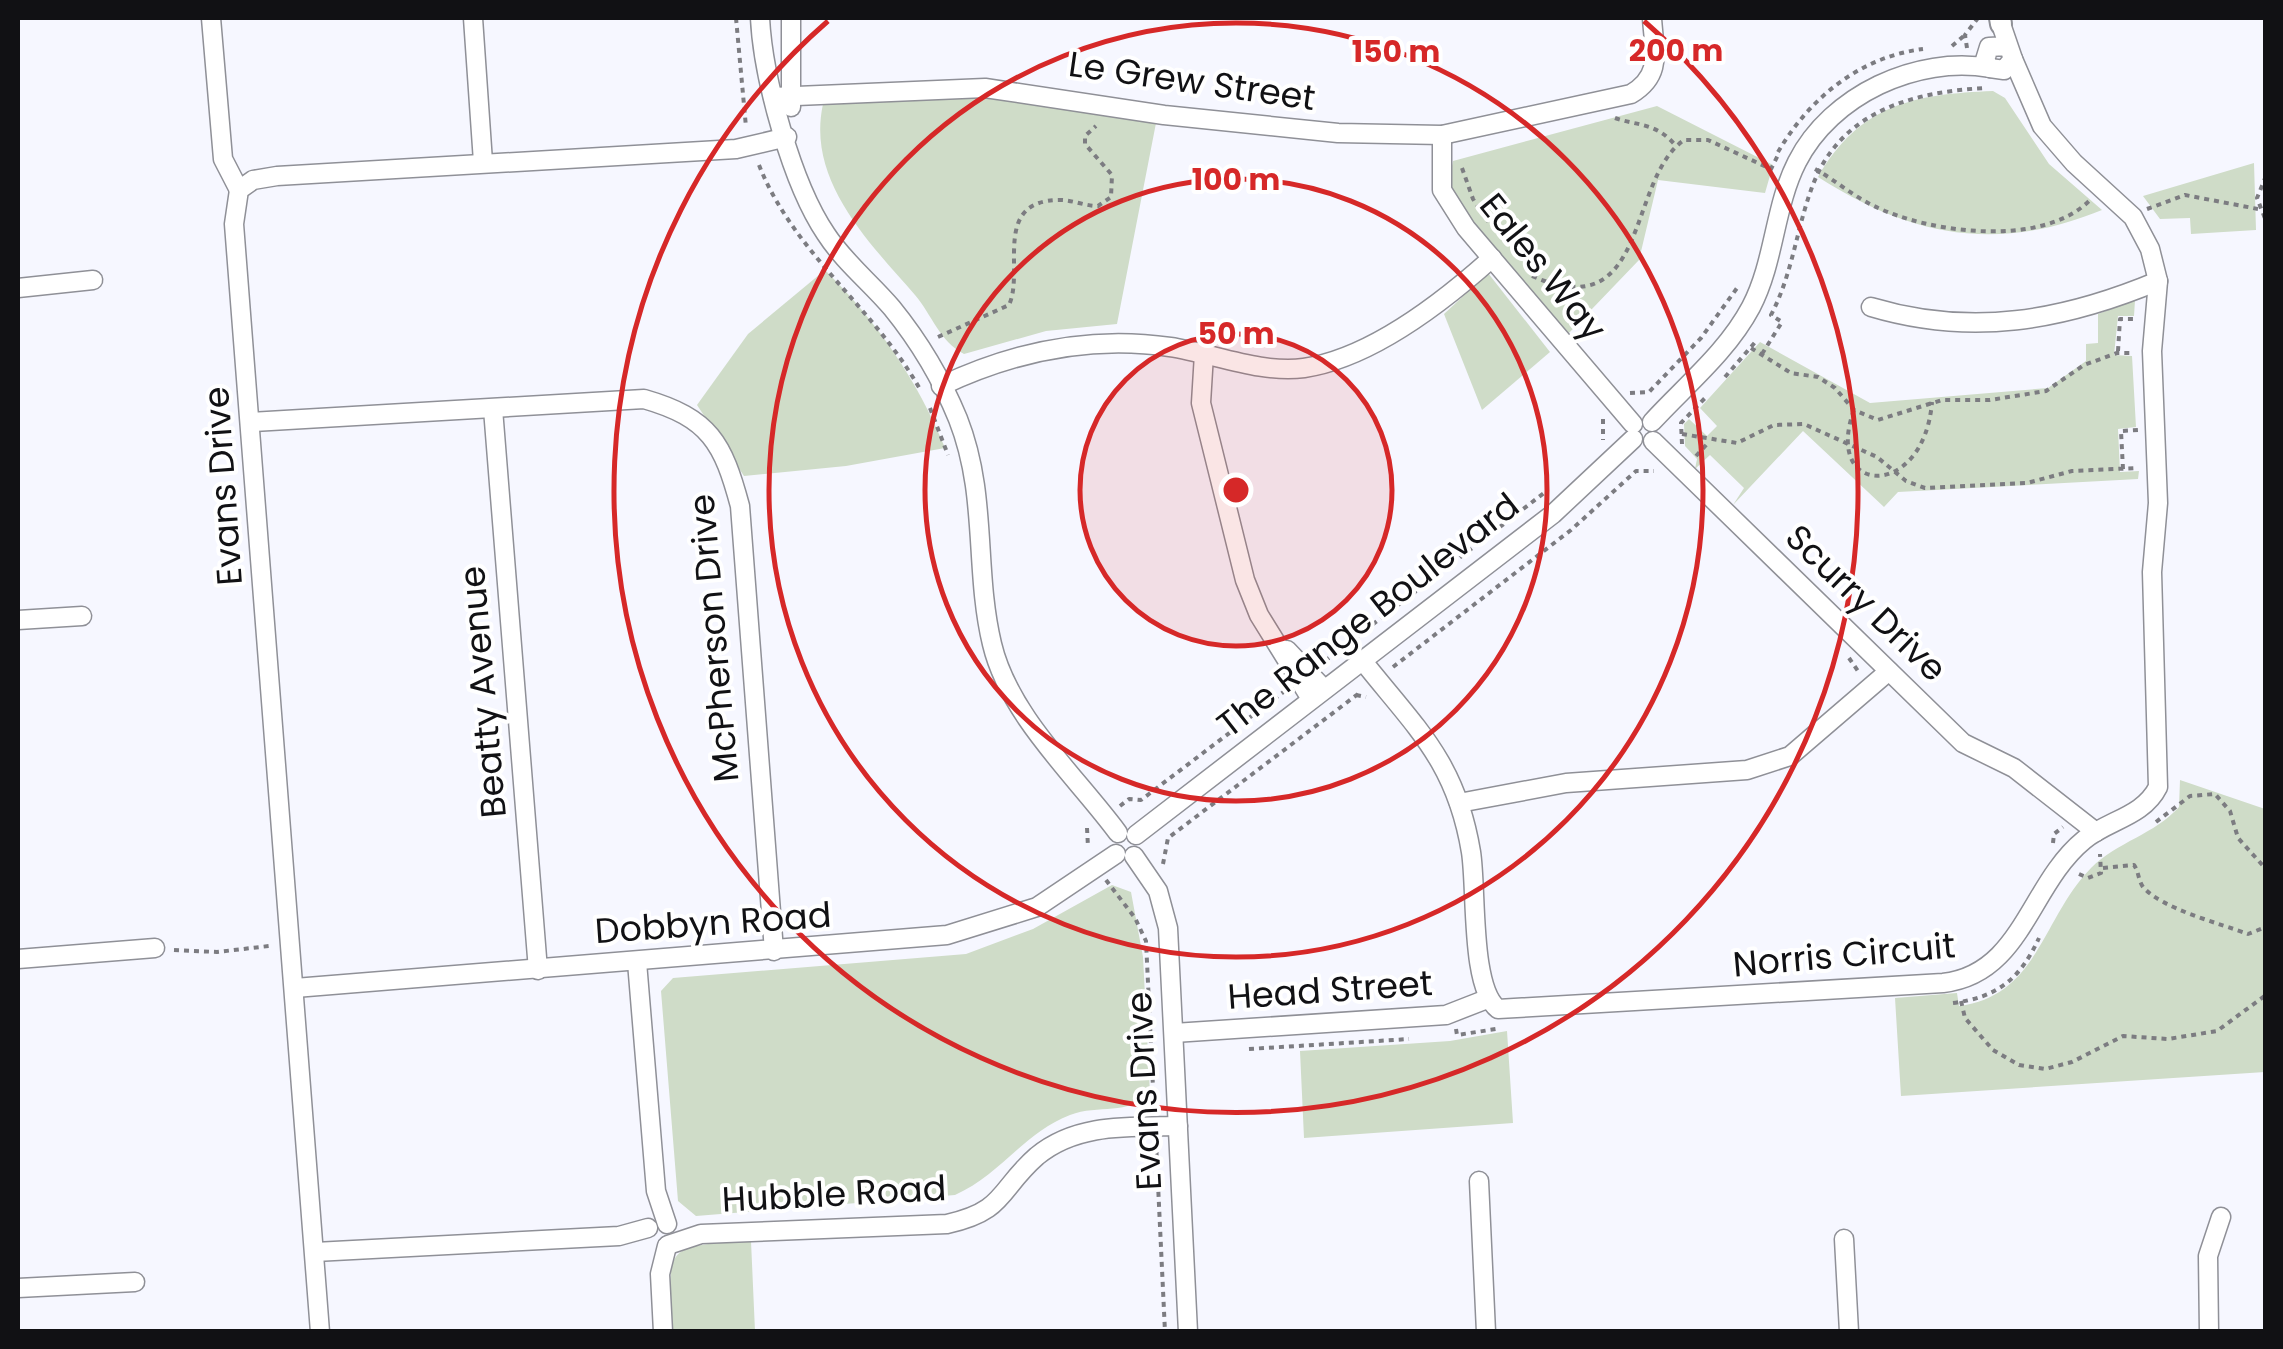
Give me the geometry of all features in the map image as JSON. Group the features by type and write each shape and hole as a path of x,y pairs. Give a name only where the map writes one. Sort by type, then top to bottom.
{"street":[{"path":"211,18 223,159 239,190 253,180 277,176 736,149 787,136"},
{"path":"473,18 483,162"},
{"path":"760,18 762,58 773,97 798,178 826,235 892,308 920,348 958,418 974,475 988,618 999,666 1023,710 1120,829 1140,844 1125,855"},
{"path":"787,136 792,96 792,18"},
{"name":"Le Grew Street","path":"773,97 985,88 1164,115 1442,143 1610,99 1649,84 1655,71 1652,18"},
{"path":"1633,431 1644,419 1653,431 1752,306 1772,257 1798,162 1830,118 1894,77 1996,62 2001,21"},
{"name":"Norris Circuit","path":"1487,999 1498,1009 1510,1012 1964,981 1984,972 2004,954 2040,892 2090,835 2142,808 2158,787 2152,572 2158,503 2152,350 2158,281 2150,249 2133,216 2074,163 2042,126 2022,86 1996,62"},
{"name":"Eales Way","path":"1442,143 1442,190 1492,258 1633,431"},
{"name":"Evans Drive","path":"239,190 234,224 320,1332"},
{"path":"941,386 977,369 1082,344 1148,345 1286,369 1336,359 1428,313 1492,258"},
{"path":"18,288 93,280"},
{"path":"1871,307 1934,323 2004,324 2076,312 2158,281"},
{"path":"1204,354 1201,403 1245,580 1276,640 1318,694"},
{"name":"McPherson Drive","path":"252,422 644,399 674,408 702,424 727,457 740,506 774,951"},
{"name":"Beatty Avenue","path":"493,409 538,970"},
{"name":"The Range Boulevard","path":"1120,829 1318,694 1553,514 1633,431"},
{"name":"Scurry Drive","path":"1653,431 1964,743 2014,768 2090,835"},
{"path":"18,620 82,616"},
{"path":"1367,656 1444,767 1461,810 1487,999"},
{"path":"1461,810 1566,783 1747,770 1770,764 1809,742 1884,666"},
{"name":"Evans Drive","path":"1125,855 1158,891 1168,928 1188,1332"},
{"name":"Dobbyn Road","path":"296,988 902,942 994,924 1068,890 1125,855"},
{"path":"18,958 154,948"},
{"path":"637,962 663,1332"},
{"name":"Head Street","path":"1174,1033 1446,1015 1487,999"},
{"name":"Hubble Road","path":"316,1252 947,1224 989,1210 1037,1156 1058,1142 1100,1129 1178,1126"},
{"path":"1479,1181 1486,1332"},
{"path":"2209,1332 2208,1256 2221,1217"},
{"path":"1844,1239 1849,1332"},
{"path":"18,1288 135,1282"}],"path":[{"path":"1762,354 1782,322 1772,315 1791,269 1818,171 1849,131 1896,102 1938,91 1996,62"},
{"path":"1610,99 1616,121 1649,123 1663,130 1676,146"},
{"path":"902,359 952,328 1010,306 1015,290 1012,241 1026,214 1058,200 1098,206 1111,197 1112,175 1085,144 1089,130 1102,124"},
{"path":"1530,275 1551,284 1584,285 1607,274 1630,253 1654,180 1684,140 1708,140 1772,169"},
{"path":"1442,143 1460,164 1473,199 1492,227"},
{"path":"1767,184 1778,152 1885,211 1970,230 2042,225 2066,218 2092,198"},
{"path":"2266,176 2259,188 2258,209 2266,221"},
{"path":"2079,188 2103,206"},
{"path":"2133,216 2161,201 2184,196 2258,209"},
{"path":"1603,440 1603,417 1598,411 1608,399 1619,388 1625,393 1649,392 1721,314 1742,276"},
{"path":"1717,385 1757,340"},
{"path":"1751,348 1791,372 1818,377 1835,388 1854,410 1878,420 1932,402 2046,391 2084,365 2118,353 2135,353"},
{"path":"1705,398 1681,423 1688,465 1709,442"},
{"path":"1854,410 1846,436 1850,452 1862,472 1883,478 1897,474 1916,452 1932,402"},
{"path":"2123,469 2121,431 2139,430"},
{"path":"1119,897 1165,862 1168,838 1571,530 1636,471 1659,470"},
{"path":"1090,832 1120,829 1130,799 1141,800 1550,489"},
{"path":"2143,829 2190,796 2215,794 2230,811 2238,838 2264,865"},
{"path":"2070,884 2109,848"},
{"path":"2100,854 2103,868"},
{"path":"2080,874 2095,878 2103,868 2134,865 2143,886 2177,910 2203,915 2248,934 2266,927"},
{"path":"1953,1003 2004,988 2026,964 2042,931"},
{"path":"154,948 217,952 292,944"},
{"path":"1962,1002 1964,1018 1993,1050 2019,1066 2045,1069 2072,1062 2123,1036 2168,1039 2217,1031 2266,995"},
{"path":"1232,1050 1419,1038"}],"green space":[{"path":"1993,91 2005,98 2049,164 2102,210 2027,231 1956,232 1887,214 1818,177 1834,152 1871,118 1914,100"},
{"path":"991,96 1156,123 1117,324 1046,331 964,354 942,335 846,209 824,159 820,132 823,104"},
{"path":"1657,106 1773,165 1765,193 1658,180 1639,260 1568,334 1456,203 1449,181 1453,161"},
{"path":"2254,163 2256,230 2191,234 2190,218 2160,219 2143,196"},
{"path":"825,270 894,353 945,448 846,466 744,476 697,405 748,334"},
{"path":"1488,273 1550,352 1482,410 1444,314"},
{"path":"2135,300 2134,316 2118,316 2114,355 2132,356 2136,427 2118,429 2120,472 2139,471 2138,479 1898,492 1884,507 1803,431 1733,505 1744,488 1710,455 1695,469 1697,459 1685,446 1684,424 1689,419 1707,436 1717,426 1700,408 1760,342 1870,403 2048,388 2086,361 2086,344 2098,343 2098,314"},
{"path":"2180,780 2265,809 2265,1072 1901,1096 1895,998 1957,993 1959,1006 1985,999 2006,987 2023,971 2074,888 2091,868 2179,807"},
{"path":"1112,885 1131,892 1143,957 1150,1093 1141,1100 1123,1107 1081,1112 1054,1123 985,1177 955,1195 696,1216 678,1201 661,991 673,978 966,954 1033,929"},
{"path":"1507,1031 1513,1123 1304,1138 1300,1051 1450,1041"},
{"path":"751,1241 755,1331 672,1331 670,1281 677,1256 701,1245"}]}
